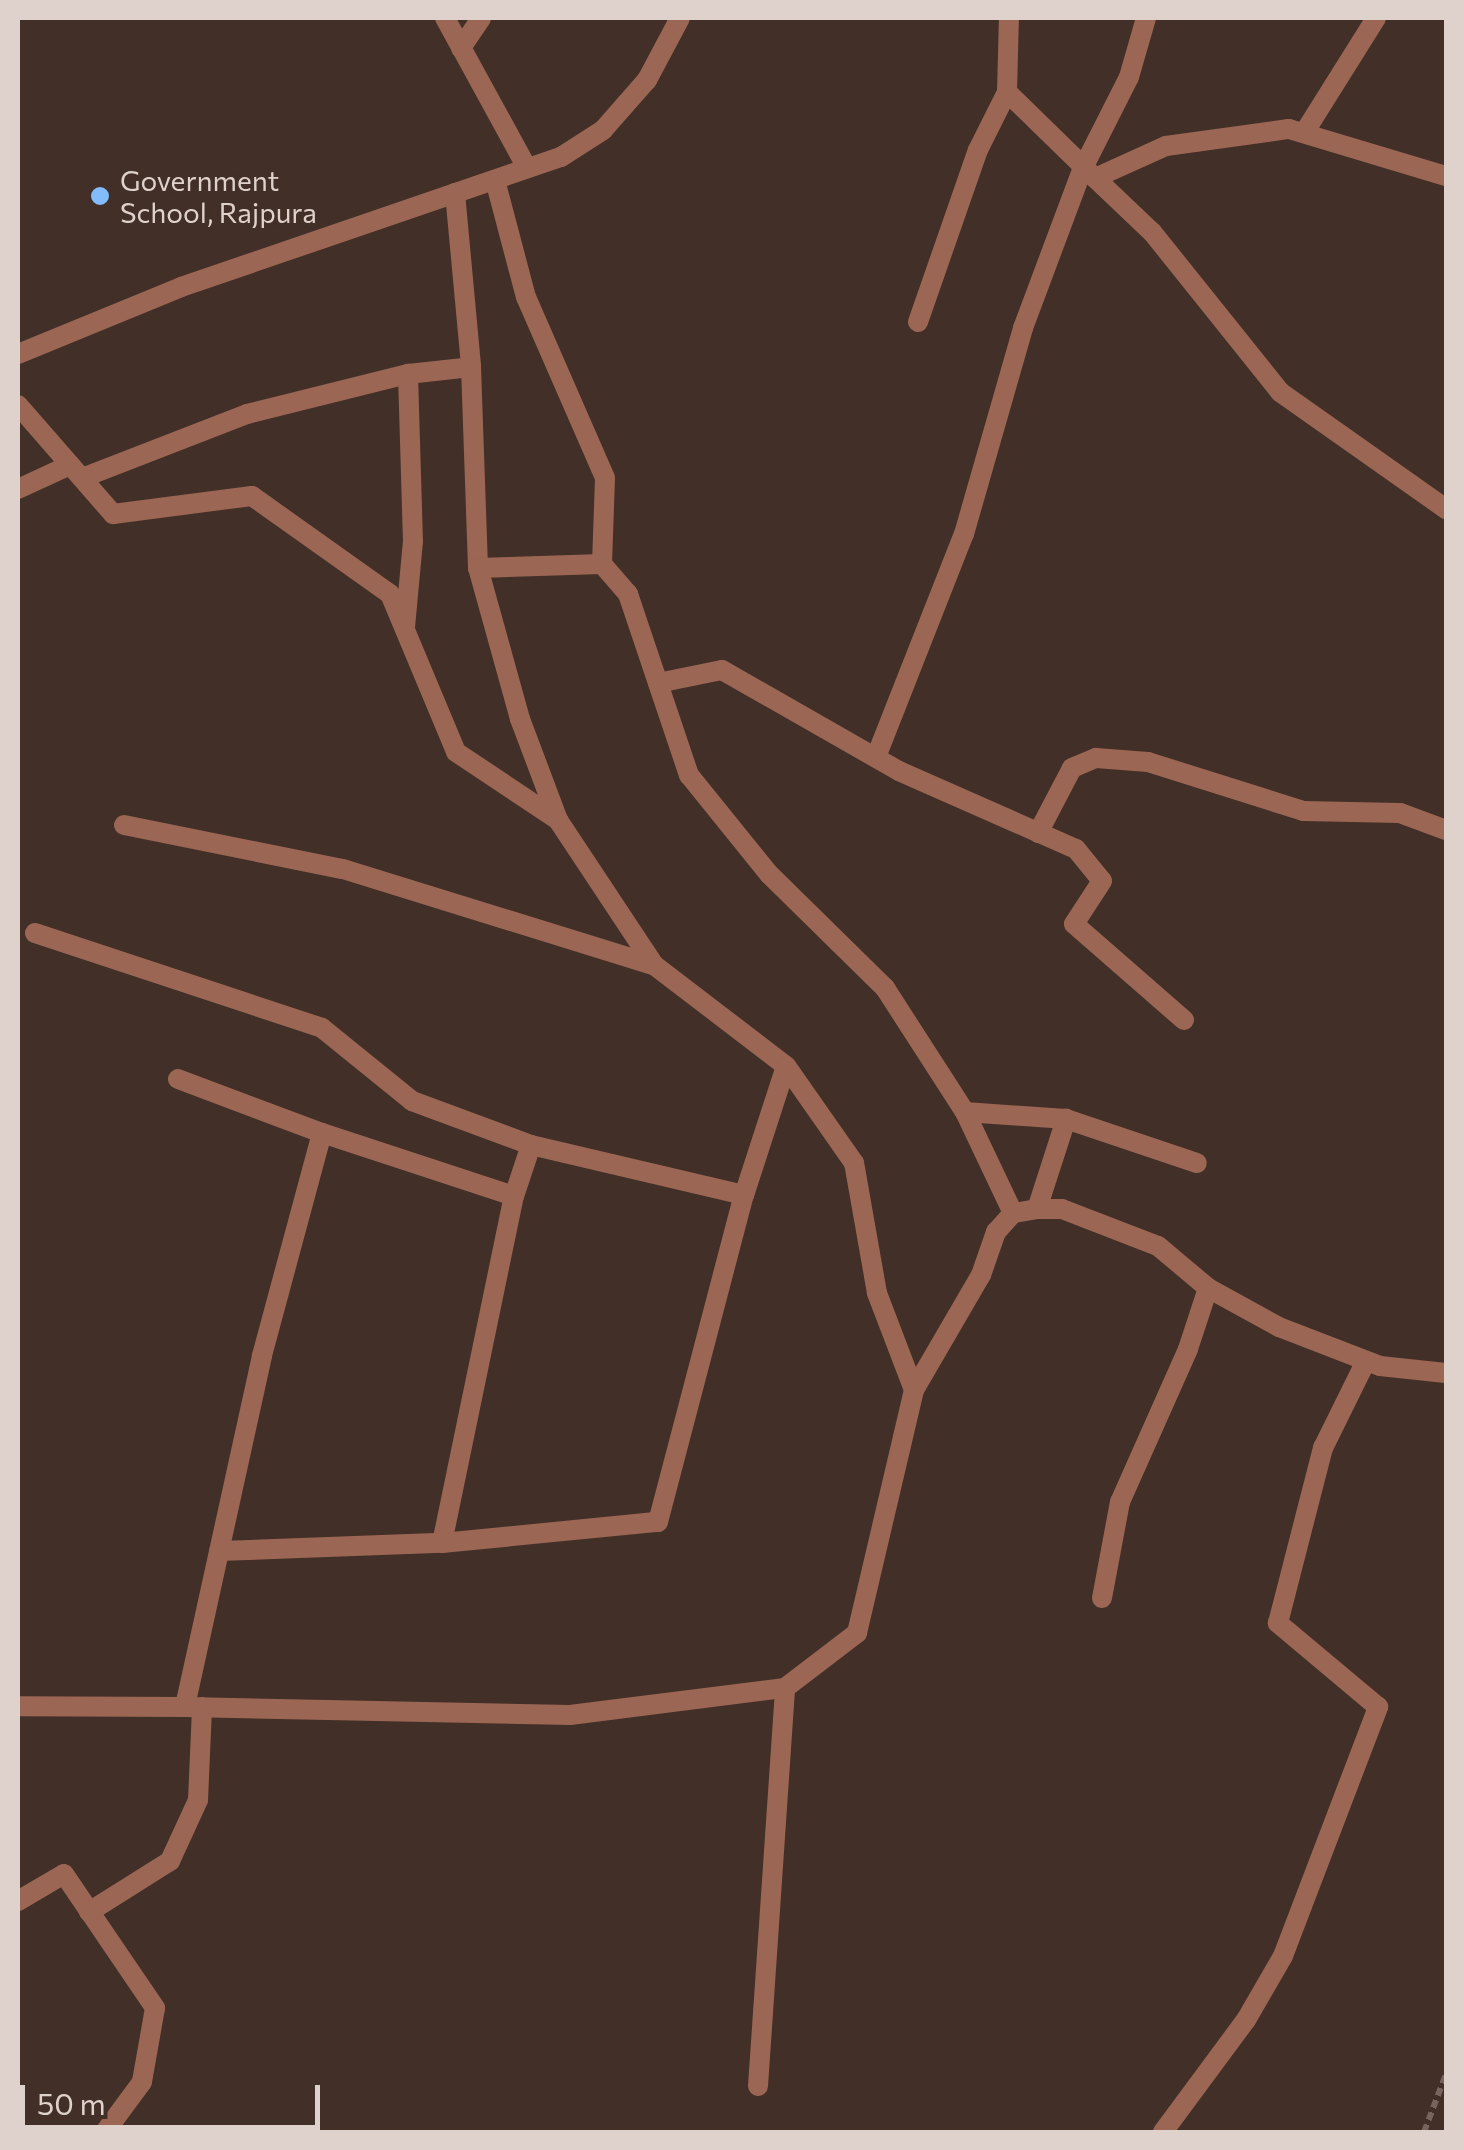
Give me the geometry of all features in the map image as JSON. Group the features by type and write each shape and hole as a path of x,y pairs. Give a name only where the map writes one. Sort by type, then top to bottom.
{"street":[{"path":"445,18 527,168"},
{"path":"462,48 481,18"},
{"path":"18,354 180,288 561,157 603,130 647,80 680,18"},
{"path":"918,322 978,150 1008,92 1009,18"},
{"path":"876,757 964,534 1023,328 1130,77 1146,18"},
{"path":"1304,133 1376,18"},
{"path":"1008,92 1152,232 1280,392 1446,510"},
{"path":"1089,174 1166,146 1290,129 1446,176"},
{"path":"495,180 526,297 604,478 602,564 628,594 689,775 769,874 885,988 965,1112 1013,1213"},
{"path":"455,193 471,367 478,568 520,720 558,820 654,965 786,1066 854,1164 877,1292 914,1390"},
{"path":"18,489 246,414 408,374 471,367"},
{"path":"405,629 413,541 408,374"},
{"path":"18,405 113,514 252,496 390,594 456,752 558,820"},
{"path":"478,568 602,564"},
{"path":"658,683 722,670 876,757 1076,849 1102,880 1074,924 1184,1020"},
{"path":"1038,832 1072,768 1096,758 1148,762 1304,811 1400,813 1446,830"},
{"path":"124,825 344,868 654,965"},
{"path":"35,933 322,1028 412,1101 531,1145 744,1195"},
{"path":"219,1552 442,1544 658,1522 744,1195 786,1066"},
{"path":"178,1079 322,1134 514,1196"},
{"path":"965,1112 1066,1120 1197,1163"},
{"path":"1036,1209 1066,1120"},
{"path":"90,1912 170,1861 198,1800 194,1707 219,1552 262,1356 322,1134"},
{"path":"442,1544 514,1196 531,1145"},
{"path":"18,1706 570,1714 785,1688 857,1633 914,1390 981,1275 996,1232 1013,1213 1062,1209 1158,1246 1208,1288 1279,1327 1366,1361 1446,1373"},
{"path":"1102,1598 1120,1502 1188,1349 1208,1288"},
{"path":"1163,2132 1246,2020 1283,1956 1378,1706 1278,1623 1323,1448 1366,1361"},
{"path":"758,2086 785,1688"},
{"path":"18,1901 64,1874 155,2008 142,2082 105,2132"}],"path":[{"path":"1424,2132 1446,2074"}],"place":[{"name":"Government School, Rajpura","path":"100,196"}]}
